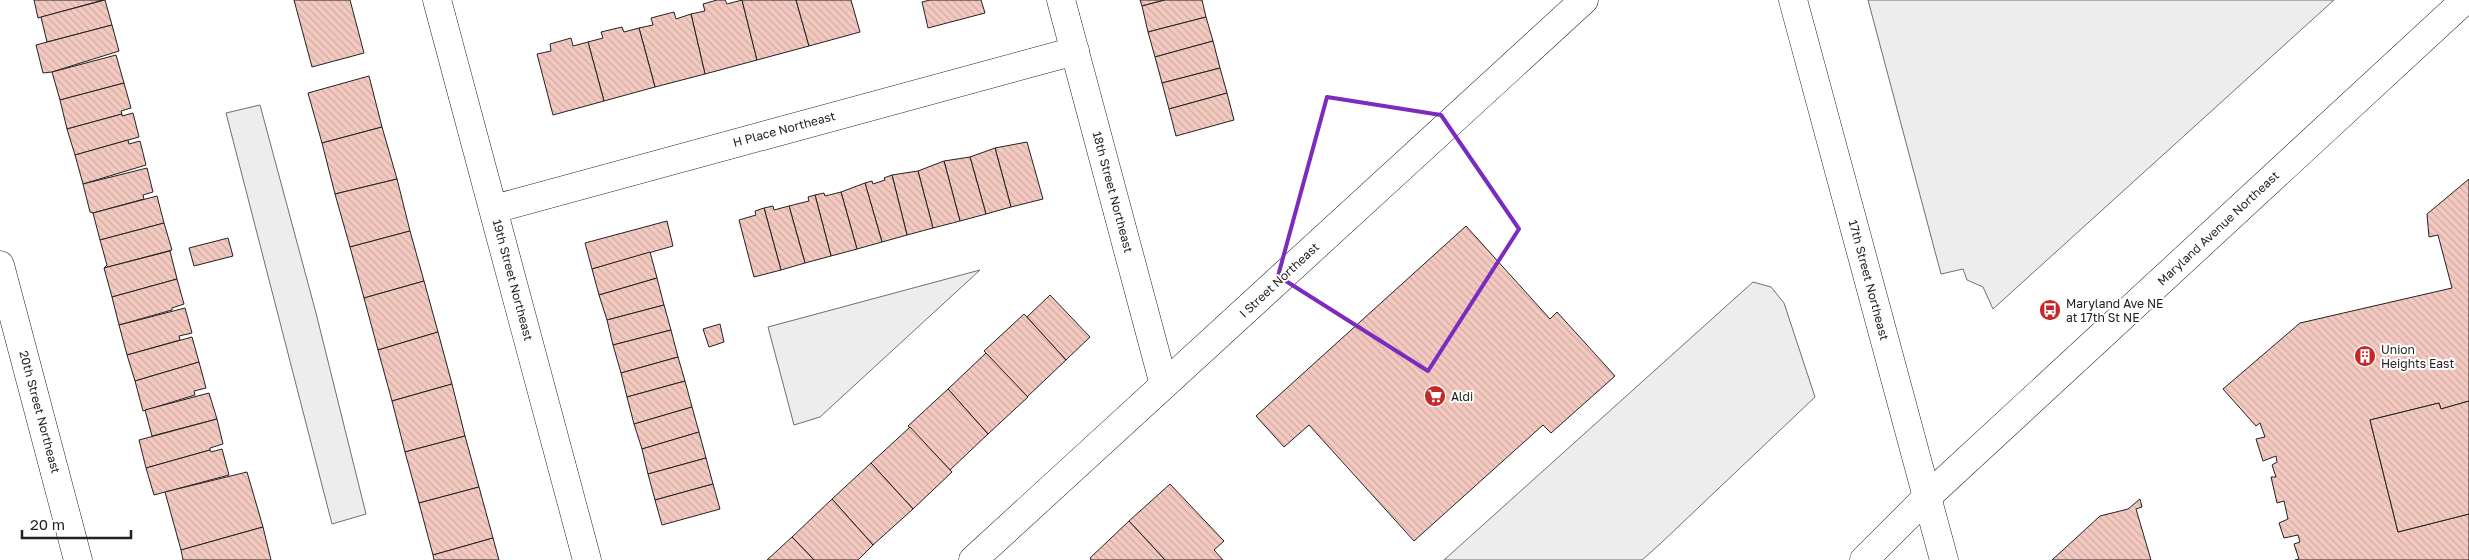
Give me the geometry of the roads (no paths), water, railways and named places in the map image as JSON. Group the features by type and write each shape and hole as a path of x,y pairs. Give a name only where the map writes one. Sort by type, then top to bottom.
{"street":[{"name":"19th Street Northeast","path":"436,0 494,209 587,560"},
{"name":"18th Street Northeast","path":"1061,0 1164,385"},
{"name":"I Street Northeast","path":"973,560 1584,0"},
{"name":"17th Street Northeast","path":"1793,0 1944,560"},
{"name":"Maryland Avenue Northeast","path":"1864,560 1927,497 2465,0"},
{"name":"H Place Northeast","path":"494,209 1075,51"},
{"name":"20th Street Northeast","path":"0,264 78,560"}],"place":[{"name":"Maryland Ave NE at 17th St NE","path":"2050,310"},
{"name":"Union Heights East","path":"2365,356"},
{"name":"Aldi","path":"1435,396"}]}
